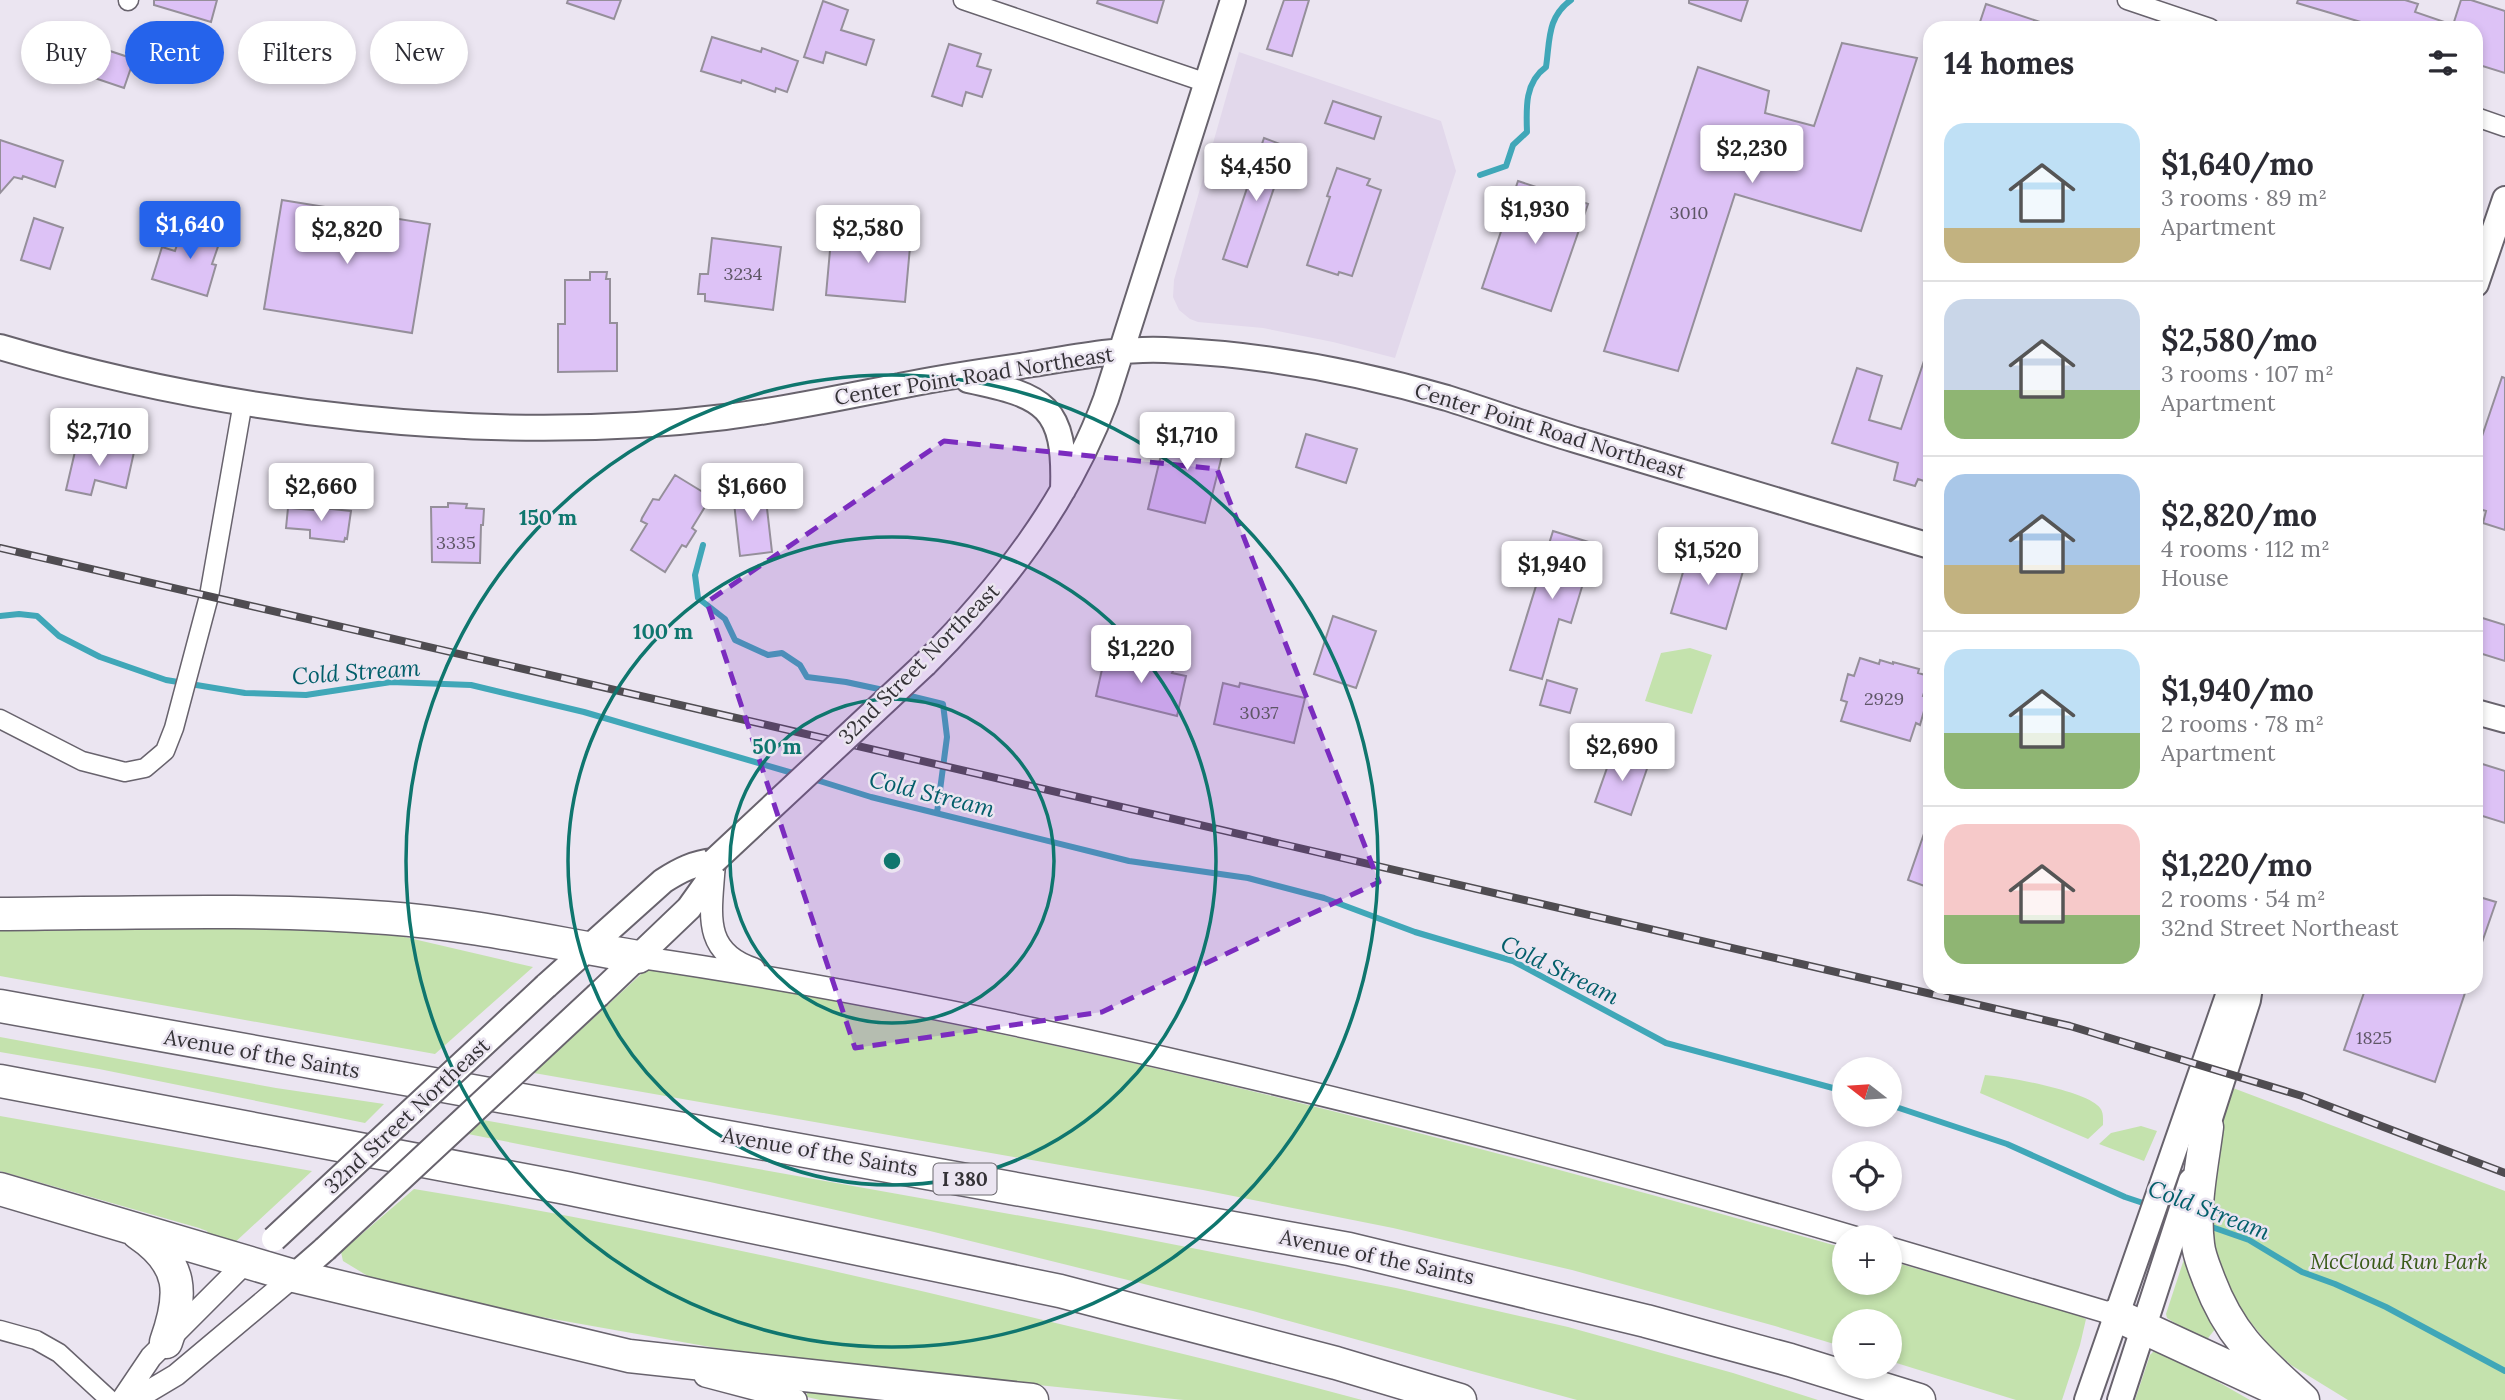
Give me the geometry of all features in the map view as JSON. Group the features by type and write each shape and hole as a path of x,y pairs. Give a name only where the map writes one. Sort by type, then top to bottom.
{"highway":[{"path":"0,914 229,911 305,913 441,923 638,957"},
{"name":"Avenue of the Saints","path":"0,1006 1349,1249 1646,1321 1790,1360 1919,1400"},
{"path":"0,1081 566,1188 992,1276 1073,1294 1309,1356 1460,1400"},
{"path":"2207,1127 2197,1175 2197,1201 2185,1242 2235,1332 2251,1353 2302,1400"},
{"path":"0,1189 295,1276 629,1356 1031,1400"},
{"path":"131,1228 155,1244 174,1272 178,1298 166,1342"},
{"path":"2116,1315 2302,1400"}],"main road":[{"name":"32nd Street Northeast","path":"295,1276 638,957 700,894 709,880 714,862 925,664 989,596 1019,558 1062,492 1098,421 1233,0"},
{"path":"2483,263 2505,199"},
{"name":"Center Point Road Northeast","path":"0,346 66,366 144,384 243,402 392,420 517,427 597,426 759,412 950,376 1122,351 1167,350 1266,358 1391,383 1923,544"},
{"path":"950,376 1023,393 1045,407 1060,433 1062,492"},
{"path":"2483,714 2505,720"},
{"name":"32nd Street Northeast","path":"246,1262 663,881 699,862 714,862"},
{"path":"2087,1400 2229,994"},
{"path":"2207,1127 2249,994"},
{"path":"2120,1400 2144,1327 2185,1242"}],"street":[{"path":"963,0 1207,83"},
{"path":"2127,0 2189,21"},
{"path":"2483,119 2505,127"},
{"path":"0,719 82,761 125,772 135,771 165,751 174,728 216,566 243,402"},
{"path":"714,862 710,923 718,944 730,958 746,967 779,978"},
{"path":"638,957 779,978 1028,1026 1345,1100 1832,1231"},
{"path":"1902,1252 2116,1315"},
{"name":"32nd Street Northeast","path":"122,1400 136,1377 166,1342 246,1262"},
{"name":"32nd Street Northeast","path":"134,1400 149,1393 186,1367 295,1276"},
{"path":"0,1330 36,1340 59,1353 110,1400"},
{"path":"629,1356 796,1400"}],"highlighted area":[{"path":"944,441 1217,469 1379,882 1102,1012 855,1048 707,602"}],"shaded area":[{"path":"1239,52 1441,121 1456,171 1395,358 1263,328 1198,322 1179,310 1173,297 1174,280"}],"green space":[{"path":"1690,648 1712,655 1692,714 1645,701 1661,653"},
{"path":"165,926 379,931 533,967 435,1054 0,976 0,929"},
{"path":"651,965 1068,1049 1286,1099 1832,1245 1832,1295 1902,1295 1902,1264 2086,1319 2062,1400 2016,1400 1902,1365 1902,1309 1832,1309 1832,1343 1572,1270 1393,1228 1203,1190 534,1073"},
{"path":"0,1037 276,1088 384,1104 365,1123 99,1069 0,1052"},
{"path":"1985,1075 2044,1085 2088,1099 2101,1109 2103,1125 2088,1139 1980,1093"},
{"name":"McCloud Run Park","path":"2233,1088 2505,1191 2505,1400 2348,1400 2291,1365 2268,1344 2229,1295 2214,1241 2213,1194 2223,1120"},
{"path":"0,1116 312,1171 231,1246 211,1240 207,1231 199,1228 0,1171"},
{"path":"483,1120 1100,1230 1396,1288 1568,1327 1818,1400 1577,1400 1253,1311 930,1231 710,1182 468,1134"},
{"path":"2141,1126 2157,1131 2144,1161 2099,1144 2111,1133"},
{"path":"414,1189 649,1232 806,1265 961,1300 1362,1400 1184,1400 892,1370 716,1348 536,1316 371,1278 343,1261 341,1252"},
{"path":"2186,1253 2219,1324 2205,1342 2167,1318 2166,1314"},
{"path":"2160,1349 2250,1400 2135,1400 2150,1355"},
{"path":"807,1388 915,1400 820,1400 807,1397"}],"building":[{"path":"154,0 217,0 211,21 154,5"},
{"path":"568,0 621,0 614,19 567,3"},
{"path":"1098,0 1164,0 1157,23 1097,3"},
{"path":"1284,0 1309,0 1292,56 1267,49"},
{"path":"1689,0 1748,0 1741,21 1689,3"},
{"path":"2298,0 2405,0 2418,4 2415,12 2441,21 2357,21 2297,3"},
{"path":"2461,0 2471,0 2505,11 2505,73 2483,66 2483,21 2454,21"},
{"path":"823,1 848,10 841,30 874,40 866,65 826,52 823,63 804,57"},
{"path":"1986,4 2037,21 1980,21"},
{"path":"712,37 761,52 762,48 798,61 787,92 776,88 775,92 742,80 741,83 701,71"},
{"path":"1842,43 1917,58 1861,231 1735,194 1678,371 1604,351 1698,67 1769,91 1765,113 1814,126"},
{"path":"949,44 981,54 977,66 991,70 982,97 966,92 962,106 932,96"},
{"path":"111,51 125,56 124,88 111,84"},
{"path":"1333,101 1381,117 1374,139 1325,123"},
{"path":"1264,138 1288,147 1247,267 1223,259"},
{"path":"0,140 63,161 55,187 23,176 22,179 14,177 0,193"},
{"path":"1337,168 1370,179 1367,185 1381,190 1352,276 1339,272 1338,275 1307,265"},
{"path":"1518,181 1588,204 1551,311 1482,288"},
{"path":"282,200 430,224 412,333 264,309"},
{"path":"34,218 63,228 50,269 21,260"},
{"path":"184,223 222,235 212,264 216,265 207,296 152,279 162,247 175,251"},
{"path":"832,228 911,236 905,302 826,295"},
{"path":"712,238 781,247 773,310 705,301 705,294 698,294 700,274 708,274"},
{"path":"590,272 607,272 606,279 610,279 610,323 617,323 617,371 558,372 558,324 565,324 565,280 590,280"},
{"path":"1923,364 1923,481 1918,479 1915,486 1894,480 1898,463 1832,443 1857,368 1882,376 1869,420 1901,429"},
{"path":"2502,377 2505,378 2505,530 2483,523 2486,511 2483,510 2483,433"},
{"path":"1169,422 1227,436 1205,523 1148,509"},
{"path":"1306,434 1357,449 1346,483 1296,467"},
{"path":"77,443 107,450 108,446 134,452 126,488 95,480 91,495 66,490"},
{"path":"675,475 711,497 692,528 696,531 686,547 682,545 665,572 631,550 647,524 641,521 653,499 659,500"},
{"path":"765,491 772,552 740,556 733,494"},
{"path":"448,503 467,504 466,508 484,509 480,563 432,562 431,507 448,507"},
{"path":"313,507 351,511 347,539 345,538 344,542 310,538 310,530 286,528 288,508 313,510"},
{"path":"1553,531 1595,544 1571,623 1559,619 1542,679 1510,670"},
{"path":"1691,545 1746,561 1726,629 1671,613"},
{"path":"1333,616 1376,631 1356,688 1314,674"},
{"path":"2483,618 2505,625 2505,661 2483,654"},
{"path":"1105,656 1122,661 1123,657 1174,669 1172,673 1186,676 1177,716 1096,696"},
{"path":"1860,658 1879,664 1880,660 1919,669 1918,673 1923,674 1923,714 1920,725 1916,723 1910,741 1841,721 1847,702 1841,700 1848,674 1854,676"},
{"path":"1547,680 1577,689 1570,713 1540,705"},
{"path":"1223,683 1239,687 1240,683 1305,698 1294,743 1214,724"},
{"path":"1613,751 1649,763 1631,815 1595,802"},
{"path":"2483,764 2505,771 2505,823 2483,816"},
{"path":"1923,837 1923,885 1908,880"},
{"path":"2483,898 2496,902 2483,939"},
{"path":"2364,994 2465,994 2435,1082 2344,1050"}],"waterway":[{"path":"1480,175 1506,166 1513,145 1527,132 1530,88 1546,67 1549,38 1554,22 1571,0"},
{"path":"703,545 695,575 698,598 725,619 735,640 768,655 782,653 800,665 807,677 888,691"},
{"name":"Cold Stream","path":"0,616 37,616 59,636 100,657 166,680 245,693 306,695 391,682 471,685 584,712 796,774"},
{"path":"902,694 943,704 947,737 937,813"},
{"name":"Cold Stream","path":"810,778 871,797 1129,861 1248,878 1324,898 1415,932 1513,961 1666,1043 1832,1088"},
{"name":"Cold Stream","path":"1902,1109 2007,1144 2125,1197 2149,1205"},
{"name":"Cold Stream","path":"2206,1225 2249,1240 2302,1272 2386,1307 2505,1371"}],"railway":[{"path":"0,548 1923,992"},
{"path":"1931,994 2070,1026 2302,1096 2505,1173"}]}
